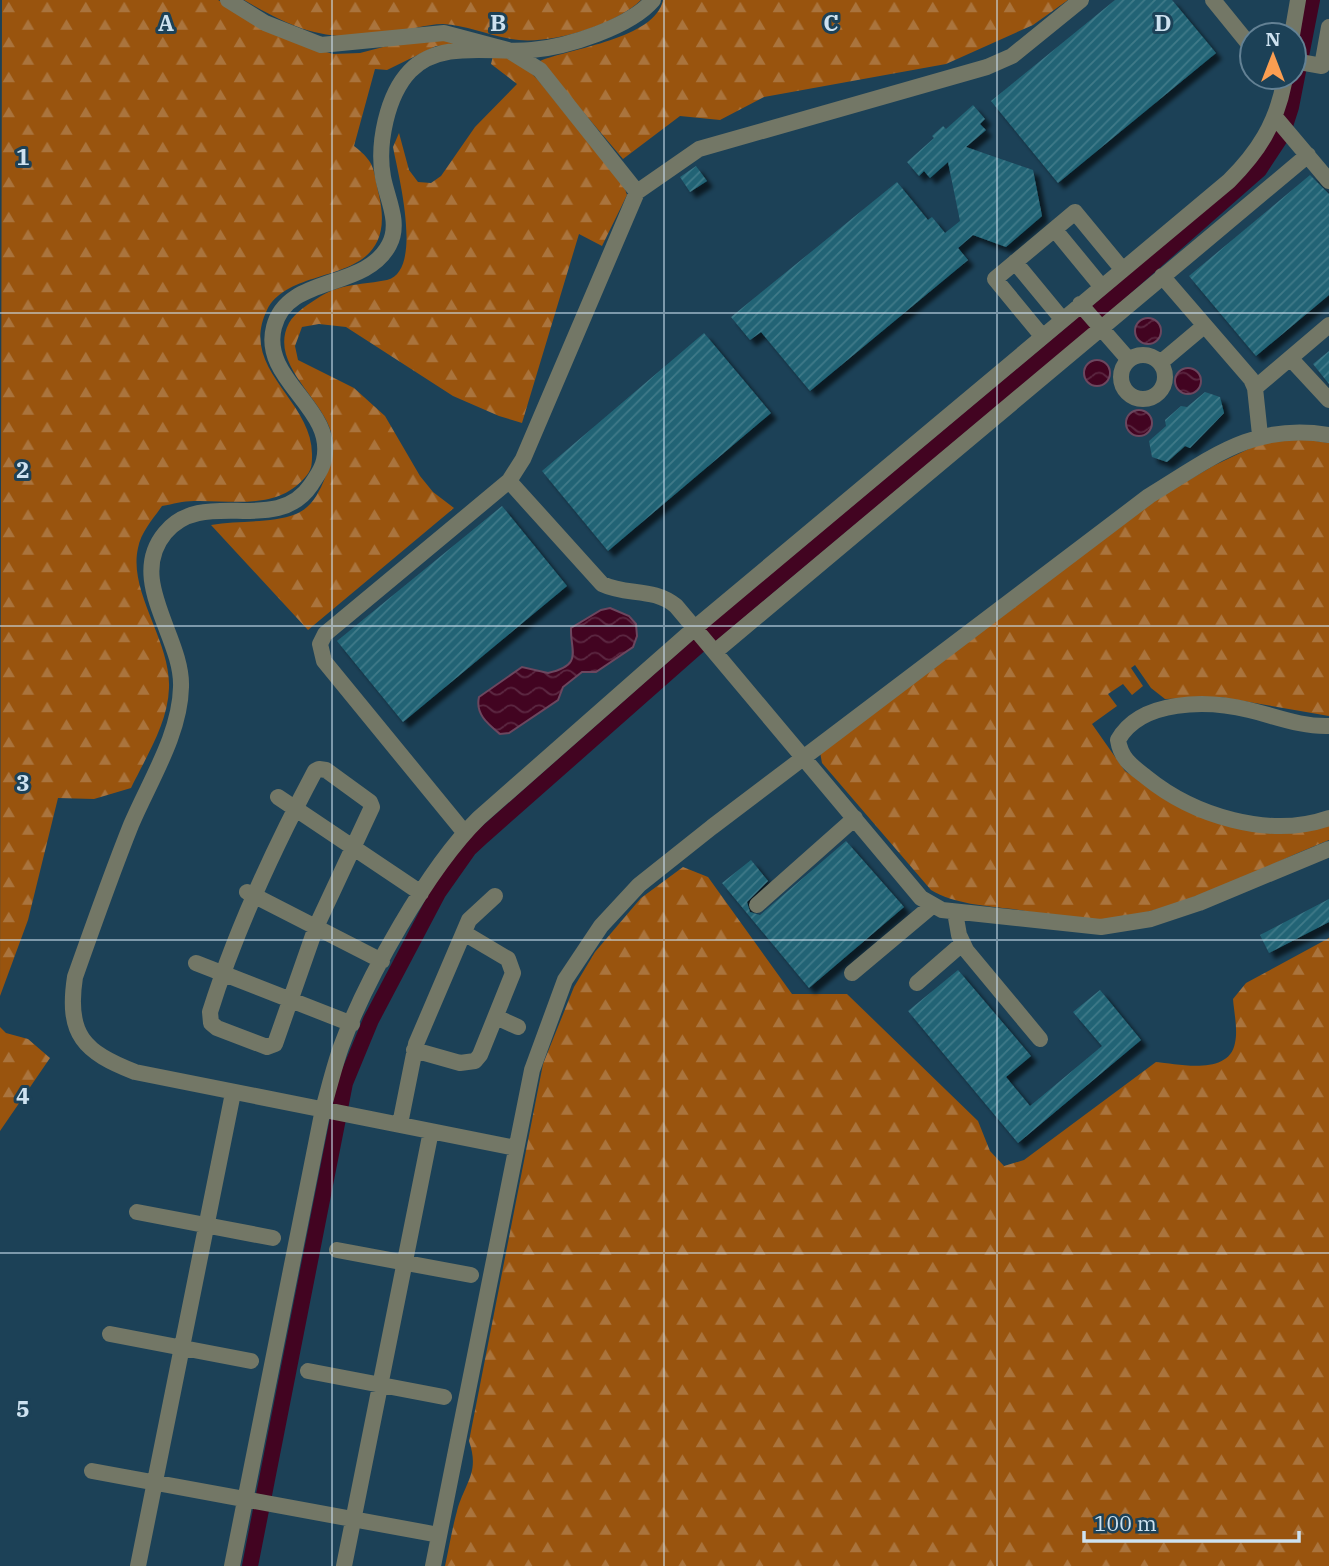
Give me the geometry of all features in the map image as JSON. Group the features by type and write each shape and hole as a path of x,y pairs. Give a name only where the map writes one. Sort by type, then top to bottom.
{"street":[{"path":"228,0 265,23 321,45 444,33 508,50 540,70 637,192"},
{"path":"516,1148 135,1072 96,1055 78,1034 74,1020 75,977 178,708 181,675 154,593 151,574 153,556 164,533 181,519 217,510 272,511 289,505 305,494 322,466 325,441 318,421 285,375 276,357 274,326 282,310 295,298 346,279 372,265 391,243 394,223 383,176 382,144 391,103 404,78 414,67 445,52 532,50 591,35 629,18 653,0"},
{"path":"464,832 324,661 320,644 326,634 509,481 523,459 637,192 699,149 987,67 1012,56 1081,0"},
{"path":"1213,0 1238,31"},
{"path":"1294,21 1298,0"},
{"path":"1308,64 1322,66 1329,26"},
{"path":"1089,316 1101,286 1229,181 1250,160 1275,117 1280,91"},
{"path":"1275,117 1329,181"},
{"path":"232,1566 249,1501 342,1046 382,961 421,893 464,832 706,639 1089,316 1162,276 1308,155"},
{"path":"1042,336 995,279 1015,262 1076,212 1122,269"},
{"path":"1055,230 1101,286"},
{"path":"1015,262 1062,319"},
{"path":"1162,276 1255,388 1260,435"},
{"path":"706,639 1062,319 1089,316"},
{"path":"1089,316 1129,360"},
{"path":"1255,388 1329,325"},
{"path":"1160,363 1204,326"},
{"path":"1141,355 1160,363 1165,376 1161,389 1144,399 1131,396 1122,385 1122,372 1129,360 1141,355"},
{"path":"1291,359 1329,400"},
{"path":"433,1566 532,1070 565,980 601,926 639,885 802,756 1149,496 1218,454 1260,435 1302,430 1329,435"},
{"path":"509,481 602,583 612,588 665,597 706,639 921,898 933,905 955,912 1101,927 1151,919 1199,903 1329,849"},
{"path":"1329,726 1297,723 1245,709 1183,706 1146,714 1118,740 1124,759 1151,781 1188,805 1217,816 1294,826 1329,818"},
{"path":"326,770 370,802 370,815 354,849 316,927 272,1047 217,1028 211,1023 210,1012 251,893 314,771 326,770"},
{"path":"278,797 421,893"},
{"path":"757,905 855,818"},
{"path":"251,893 382,961"},
{"path":"400,1124 414,1050 475,912 495,896"},
{"path":"852,973 933,905"},
{"path":"955,912 963,943 1040,1039"},
{"path":"414,1050 460,1063 475,1061 496,1017 512,978 512,965 508,958 464,933"},
{"path":"917,983 963,943"},
{"path":"196,963 352,1024"},
{"path":"496,1017 517,1027"},
{"path":"138,1566 233,1093"},
{"path":"344,1566 431,1131"},
{"path":"137,1212 273,1238"},
{"path":"337,1250 471,1275"},
{"path":"110,1334 251,1361"},
{"path":"308,1371 444,1397"},
{"path":"92,1471 439,1535"}],"green space":[{"path":"2,0 218,0 302,45 333,54 360,53 410,40 445,39 458,45 436,46 387,70 375,69 354,146 370,162 379,195 382,226 374,247 360,261 298,284 280,294 267,310 261,331 262,350 269,367 301,417 309,435 312,458 309,473 296,486 269,499 240,502 190,501 162,506 142,537 138,548 139,582 168,670 169,688 165,714 131,788 94,799 58,798 28,920 0,996"},
{"path":"244,0 641,0 598,26 561,37 526,40 443,24 368,36 331,35 297,27"},
{"path":"663,0 1068,0 1033,25 946,64 764,97 720,120 680,116 623,159 540,61 629,33 657,13"},
{"path":"493,56 518,63 538,80 624,186 627,195 602,246 579,234 522,423 453,396 346,327 319,324 302,327 295,346 298,360 354,388 385,416 420,476 433,492 454,508 308,630 211,525 286,517 306,508 317,494 333,450 332,438 326,419 299,380 285,352 284,338 289,323 303,308 329,292 387,280 398,273 404,259 406,241 406,220 393,147 399,133 409,170 418,182 431,183 441,176 475,127 517,84 491,64"},
{"path":"1303,439 1329,443 1329,716 1220,697 1165,699 1151,688 1135,665 1131,668 1143,686 1132,695 1123,684 1108,694 1117,706 1092,724 1125,771 1180,807 1216,821 1329,824 1329,840 1184,901 1125,917 1098,920 1066,918 970,904 931,890 822,763 820,752 1153,501 1213,466 1261,443"},
{"path":"683,867 708,877 792,994 847,994 978,1121 990,1151 1004,1166 1024,1160 1156,1062 1202,1066 1223,1060 1231,1053 1236,1038 1233,999 1246,983 1329,938 1329,1566 445,1566 457,1511 472,1470 469,1441 543,1064 574,987 595,952 641,898"},
{"path":"0,1027 6,1033 28,1039 50,1058 0,1131"}],"water":[{"path":"1148,318 1157,322 1161,331 1157,340 1148,344 1139,340 1135,331 1139,322"},
{"path":"1097,360 1106,364 1110,373 1106,382 1097,386 1088,382 1084,373 1088,364"},
{"path":"1188,368 1197,372 1201,381 1197,390 1188,394 1179,390 1175,381 1179,372"},
{"path":"1139,410 1149,413 1152,423 1149,433 1139,436 1129,433 1126,423 1129,413"},
{"path":"610,608 629,616 636,624 637,636 633,647 596,672 582,672 563,687 558,700 509,733 500,734 487,722 479,709 479,697 522,667 548,673 567,666 573,656 571,628 601,610"}],"building":[{"path":"1115,0 1172,0 1216,53 1058,183 991,101"},
{"path":"973,105 985,119 980,124 986,130 966,147 1033,170 1042,216 1006,247 973,235 958,248 968,260 810,391 761,332 750,340 731,317 897,182 928,220 932,217 945,233 960,221 948,162 930,178 924,171 919,176 907,162 934,138 932,136 943,126 946,129"},
{"path":"696,166 707,181 690,192 680,177"},
{"path":"1310,175 1329,194 1329,295 1256,356 1189,276"},
{"path":"704,333 771,413 608,551 542,471"},
{"path":"1329,351 1329,384 1313,364"},
{"path":"1205,392 1220,397 1224,413 1190,448 1185,446 1167,462 1152,457 1149,441 1166,426 1165,420 1181,406 1187,407"},
{"path":"502,506 567,586 403,722 337,641"},
{"path":"846,841 904,907 809,988 722,883 751,860 768,881 747,902 750,912 760,915"},
{"path":"1329,899 1329,922 1269,953 1260,935"},
{"path":"958,970 1031,1056 1006,1077 1030,1106 1102,1046 1073,1012 1100,990 1141,1040 1018,1143 908,1011"}],"waterway":[{"path":"250,1566 345,1083 371,1020 438,893 469,849 714,632 1103,307 1259,170 1282,135 1291,107 1312,0"}]}
